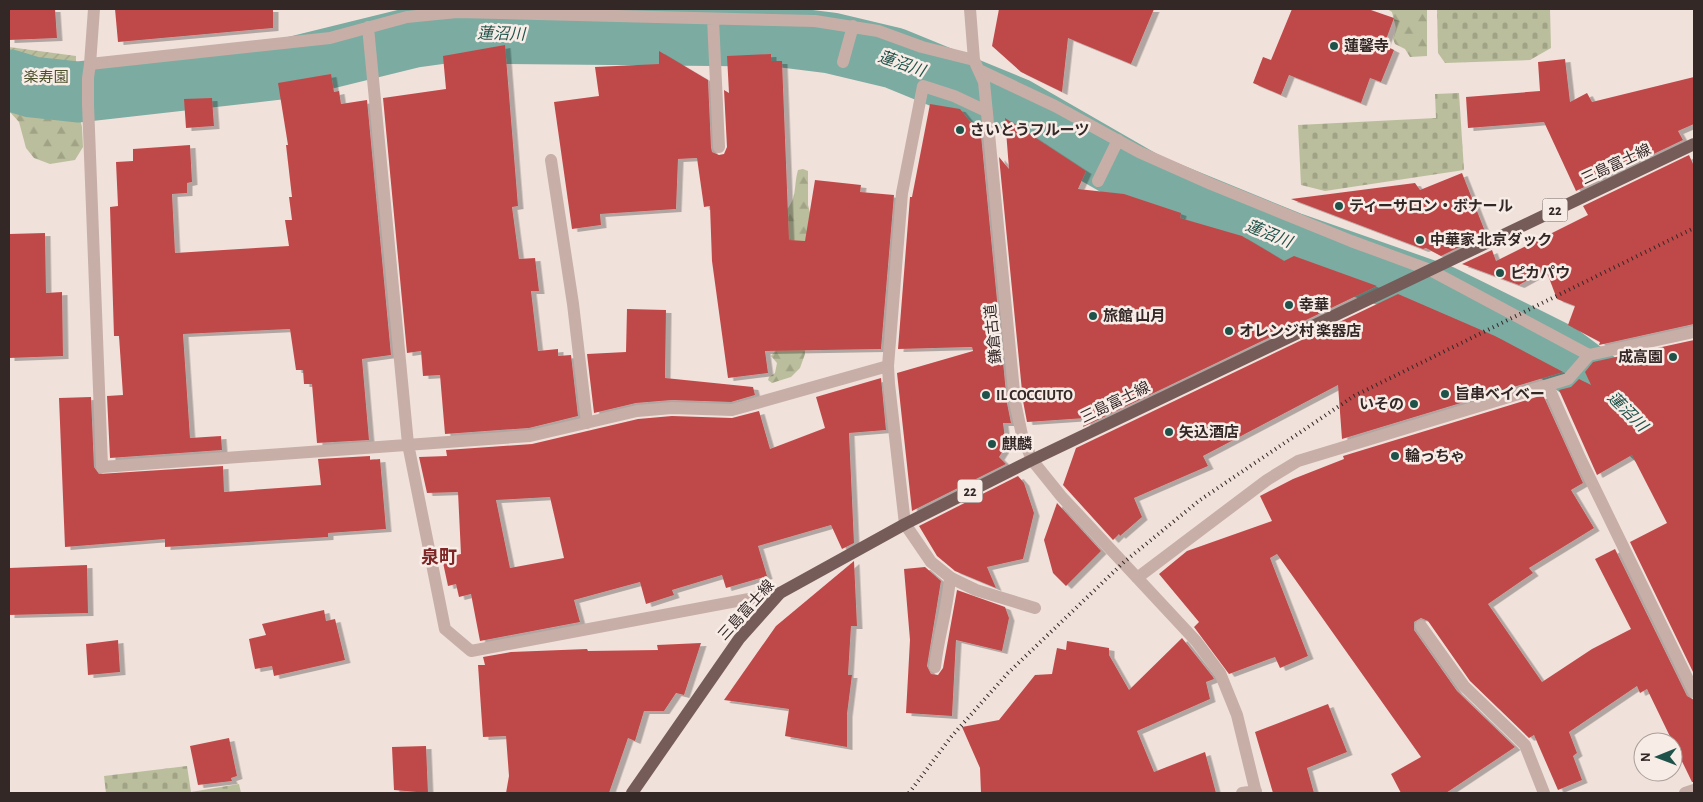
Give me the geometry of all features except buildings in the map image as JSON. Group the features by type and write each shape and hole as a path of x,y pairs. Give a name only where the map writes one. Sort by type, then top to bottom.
{"main road":[{"name":"三島富士線","path":"632,793 739,638 780,593 905,524 1032,460 1694,144"}],"street":[{"path":"94,9 88,78 88,104 102,467 530,436 637,411 672,408 742,409 790,392 888,366"},
{"path":"970,9 974,60 982,77 1024,90 1115,146 1351,241 1430,270 1586,359"},
{"path":"90,64 368,33 407,16 457,12 713,23 815,21 852,31 878,31 922,47 974,60"},
{"path":"713,23 719,147"},
{"path":"843,59 852,31"},
{"path":"368,33 408,444 445,629 471,651 780,593"},
{"name":"鎌倉古道","path":"982,77 1015,402 1022,435 1032,460 1061,496 1196,641 1220,674 1237,715 1256,792"},
{"path":"986,108 923,86 902,193 888,366 905,524 931,562 950,577 976,590 1035,608"},
{"path":"1099,178 1115,146"},
{"path":"550,160 573,304 587,423"},
{"path":"1137,578 1268,480 1298,462 1568,379 1586,359 1694,332"},
{"path":"1548,386 1593,485 1694,692"},
{"path":"936,667 937,645 948,603 950,577"},
{"path":"1421,626 1464,686 1525,745 1544,793"},
{"path":"1685,793 1694,790"},
{"path":"1242,793 1256,792"}],"green space":[{"path":"1387,9 1427,9 1427,56 1410,57 1405,49 1395,44 1393,39 1396,28 1392,12"},
{"path":"1437,9 1550,9 1551,48 1530,60 1445,63 1438,53"},
{"name":"楽寿園","path":"9,47 76,56 75,109 9,93"},
{"path":"9,87 68,103 80,119 82,127 83,147 75,160 50,164 34,158 26,148 19,122 9,111"},
{"path":"1459,93 1464,170 1325,191 1301,185 1298,125 1436,118 1435,94"},
{"path":"798,170 808,171 808,205 812,220 804,294 805,354 800,368 791,377 772,383 768,380 775,373 777,363 771,356 777,349 785,212 794,197"},
{"path":"187,766 191,792 239,784 241,793 106,793 104,776"}],"waterway":[{"name":"蓮沼川","path":"9,80 32,87 78,92 289,68 415,37 444,33 775,36 831,43 894,58 1016,108 1148,184 1290,242 1441,295 1558,353 1605,388 1694,477"}],"railway":[{"path":"909,793 951,737 1008,673 1124,562 1200,500 1354,396 1694,228"}],"place":[{"name":"蓮馨寺","path":"1334,46"},
{"name":"さいとうフルーツ","path":"960,130"},
{"name":"ティーサロン・ボナール","path":"1339,206"},
{"name":"中華家 北京ダック","path":"1420,240"},
{"name":"ピカパウ","path":"1500,273"},
{"name":"幸華","path":"1289,305"},
{"name":"旅館 山月","path":"1093,316"},
{"name":"オレンジ村 楽器店","path":"1229,331"},
{"name":"成高園","path":"1673,357"},
{"name":"旨串ベイベー","path":"1445,394"},
{"name":"IL COCCIUTO","path":"986,395"},
{"name":"いその","path":"1414,404"},
{"name":"矢込酒店","path":"1169,432"},
{"name":"麒麟","path":"992,444"},
{"name":"輪っちゃ","path":"1395,456"}],"district":[{"name":"泉町","path":"439,557"}]}
